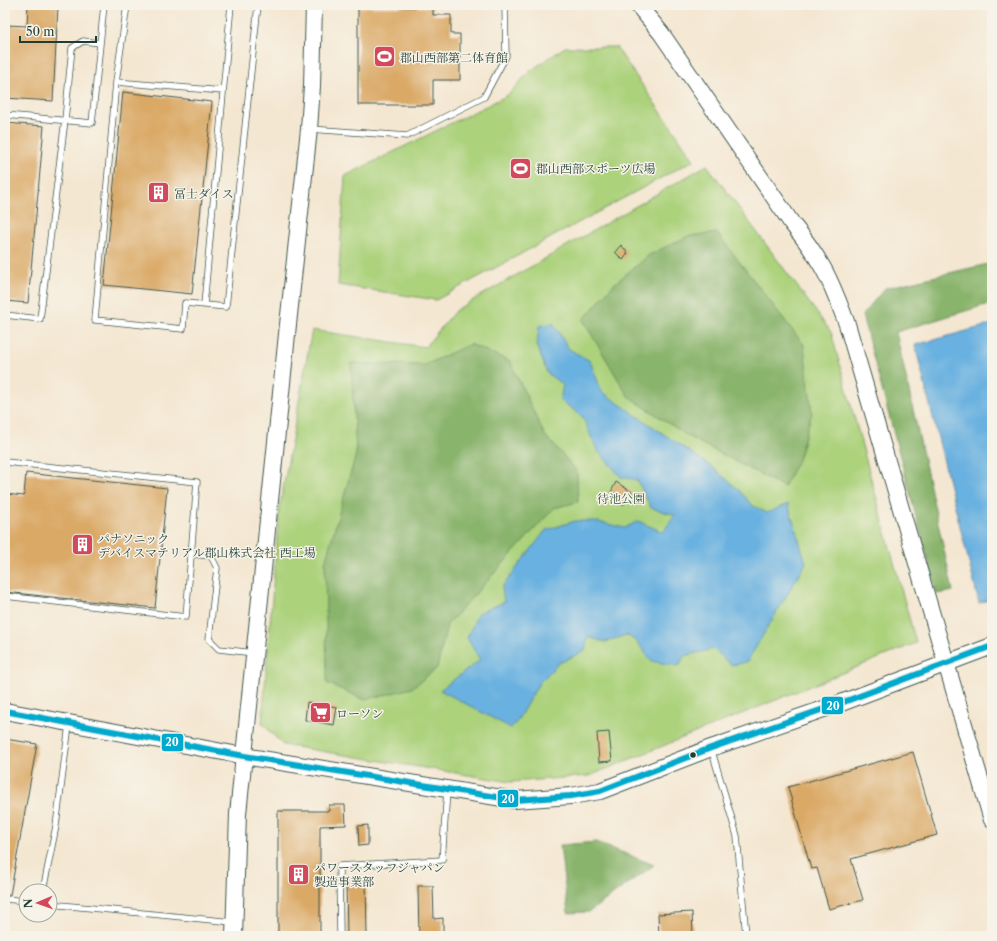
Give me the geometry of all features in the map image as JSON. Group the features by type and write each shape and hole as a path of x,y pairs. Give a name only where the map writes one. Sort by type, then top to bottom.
{"street":[{"path":"235,929 238,814 287,326 309,129 312,86 314,5"},
{"path":"638,5 662,33 821,264 847,324 992,820"},
{"path":"5,711 244,756 515,800 571,796 600,791 711,748 841,703 992,646"}],"lane":[{"path":"5,115 92,123 104,5"},
{"path":"127,5 116,82 95,320 183,329 185,303 226,307 258,5"},
{"path":"204,305 231,5"},
{"path":"309,129 407,136 484,97 506,56 505,5"},
{"path":"5,315 40,319 65,120 72,48 83,41 100,43"},
{"path":"116,82 223,91"},
{"path":"5,462 197,482 186,617 5,596"},
{"path":"191,554 211,556 217,568 209,639 219,649 254,653"},
{"path":"45,883 56,826 69,723"},
{"path":"711,748 737,836 746,936"},
{"path":"340,936 339,866 442,860 447,790"},
{"path":"5,899 18,900"},
{"path":"58,905 235,929"}],"green space":[{"name":"郡山西部スポーツ広場","path":"565,47 616,47 694,160 436,300 338,285 345,176 508,95 530,71"},
{"name":"待池公園","path":"707,165 831,332 916,643 589,776 511,782 283,745 262,723 279,511 312,330 425,347 456,310"},
{"path":"717,233 804,345 812,413 798,460 784,487 689,437 628,396 583,320 613,285 649,255 688,236"},
{"path":"992,263 992,303 896,332 953,591 937,594 862,315 885,288"},
{"path":"470,344 510,361 544,434 577,471 578,502 554,508 447,625 437,668 412,688 365,700 327,683 325,562 356,454 351,363 425,365"},
{"path":"596,842 654,865 589,912 568,913 560,845"}],"water":[{"path":"553,323 569,349 590,361 602,392 712,467 739,490 752,505 767,513 788,504 806,563 747,662 731,665 714,649 684,656 679,666 651,661 638,643 627,635 605,642 588,637 585,651 559,663 539,683 517,721 511,728 440,690 480,660 467,638 478,613 504,602 502,587 546,530 575,521 594,521 625,528 638,521 663,532 675,515 651,508 637,480 621,477 597,450 582,416 560,400 563,385 547,373 537,346 539,326"},
{"path":"992,324 992,599 979,603 915,345"}],"building":[{"path":"28,5 58,6 53,101 5,98 7,25 27,26"},
{"path":"358,7 433,7 433,15 451,15 451,34 460,34 460,80 433,80 433,105 358,105"},
{"name":"冨士ダイス","path":"123,92 212,102 192,294 104,285"},
{"path":"5,123 44,126 28,303 5,301"},
{"path":"621,245 628,253 623,260 615,252"},
{"name":"パナソニック デバイスマテリアル郡山株式会社 西工場","path":"26,473 167,488 155,608 5,592 5,494 24,496"},
{"path":"616,482 632,492 623,505 609,496"},
{"name":"ローソン","path":"307,702 337,707 334,725 305,720"},
{"path":"609,732 612,761 599,762 597,733"},
{"path":"5,739 37,744 10,895 5,895"},
{"path":"913,752 937,835 851,859 863,900 829,909 817,868 811,869 788,787"},
{"name":"パワースタッフジャパン 製造事業部","path":"329,805 345,805 346,825 320,826 320,936 278,936 278,811 329,811"},
{"path":"368,825 368,845 359,846 358,826"},
{"path":"346,880 366,880 367,936 347,936"},
{"path":"418,886 433,886 434,919 443,918 443,936 419,936"},
{"path":"692,912 693,936 659,936 658,914"}],"transit line":[{"name":"20","path":"5,711 244,756 515,800 571,796 600,791 711,748 841,703 992,646"}],"place":[{"name":"郡山西部第二体育館","path":"385,57"},
{"name":"郡山西部スポーツ広場","path":"520,168"},
{"name":"冨士ダイス","path":"158,193"},
{"name":"パナソニック デバイスマテリアル郡山株式会社 西工場","path":"83,545"},
{"name":"ローソン","path":"321,713"},
{"name":"パワースタッフジャパン 製造事業部","path":"299,874"}]}
